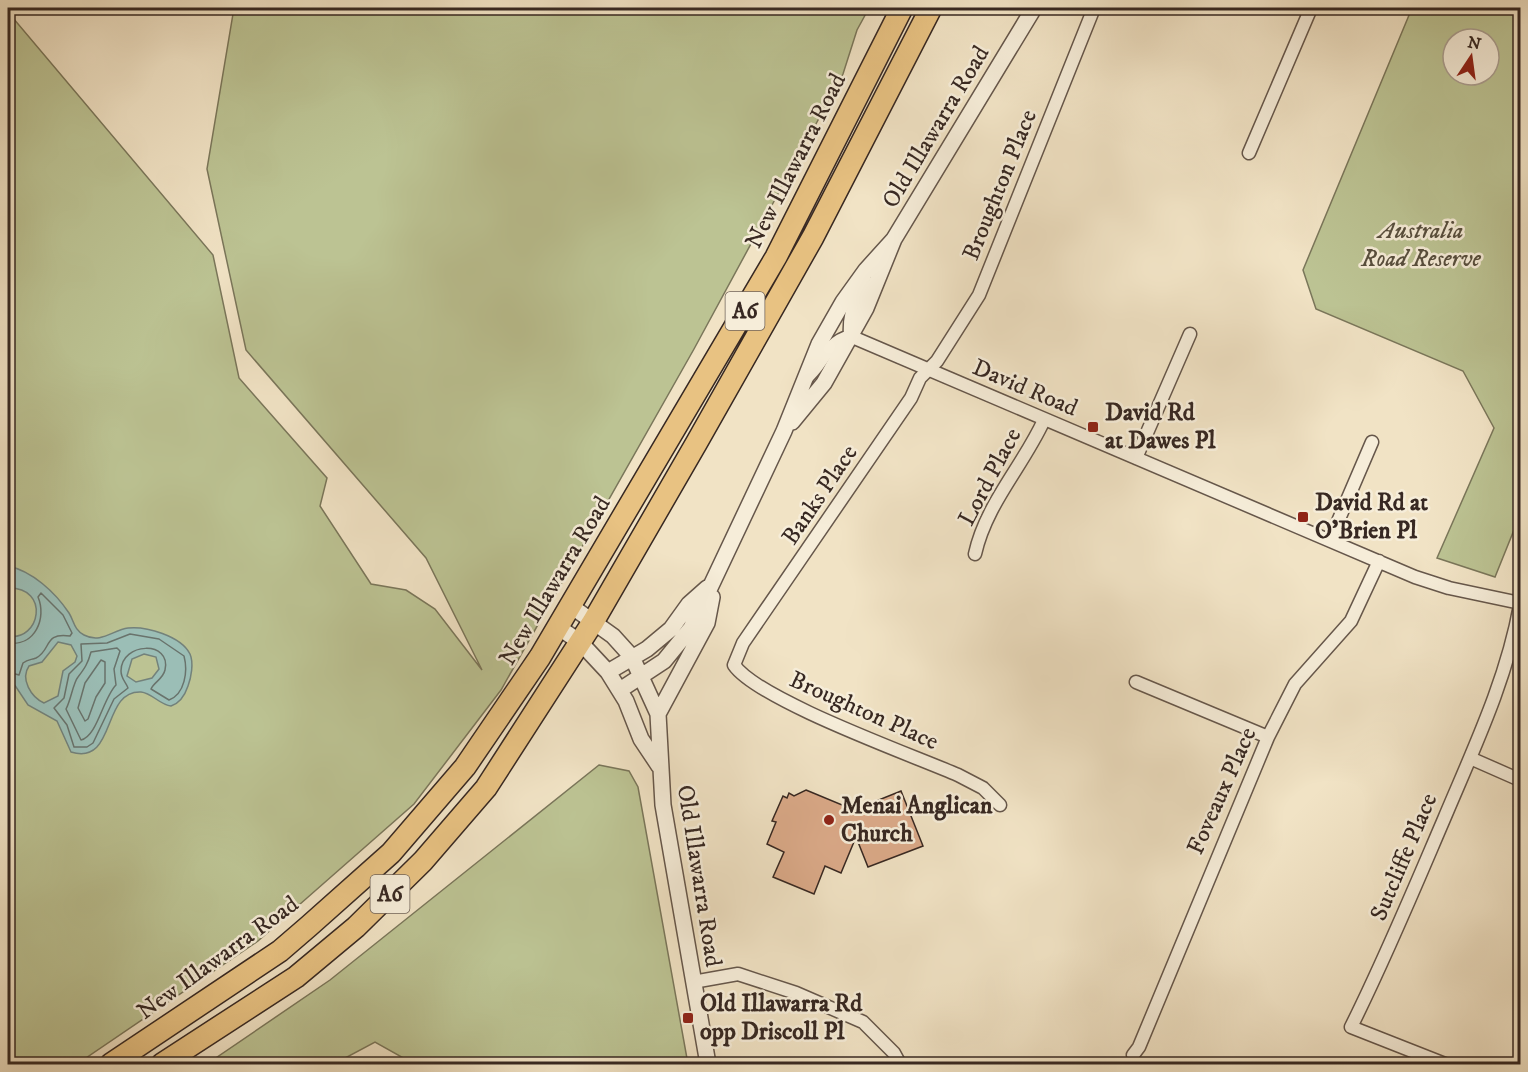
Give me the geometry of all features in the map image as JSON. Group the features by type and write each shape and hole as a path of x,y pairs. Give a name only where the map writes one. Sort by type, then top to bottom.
{"highway":[{"name":"New Illawarra Road","path":"111,1065 280,951 390,853 465,766 496,723 571,606 776,257 902,8"},
{"name":"New Illawarra Road","path":"162,1065 296,977 356,927 423,861 486,788 593,622 813,237 931,8"}],"street":[{"name":"Old Illawarra Road","path":"620,690 664,661 691,628 784,431 802,380 823,335 866,270 894,239 1034,8"},
{"name":"Broughton Place","path":"929,369 979,295 1094,8"},
{"path":"1249,153 1311,8"},
{"name":"Old Illawarra Road","path":"784,431 824,383 880,279 894,239"},
{"path":"802,380 818,368 832,344 850,336 849,317 863,287 866,270"},
{"path":"1136,458 1190,334"},
{"name":"David Road","path":"850,336 1379,561 1449,588 1521,604"},
{"name":"Banks Place","path":"743,643 912,398 920,378 929,369"},
{"name":"Lord Place","path":"975,554 987,517 1031,448 1044,420"},
{"path":"1330,540 1372,442"},
{"name":"Foveaux Place","path":"1133,1055 1139,1047 1268,737 1295,684 1350,621 1379,561"},
{"name":"Old Illawarra Road","path":"608,672 647,649 671,629 689,604 714,582"},
{"name":"Old Illawarra Road","path":"658,714 707,623 714,582"},
{"name":"Sutcliffe Place","path":"1445,1065 1351,1027 1373,982 1470,758 1502,675 1521,604"},
{"name":"Old Illawarra Road","path":"571,606 613,636 632,657 658,714 659,766 663,805 708,1065"},
{"name":"Old Illawarra Road","path":"558,627 580,642 608,672 620,690 641,739 659,766"},
{"name":"Broughton Place","path":"743,643 734,665 739,672 760,688 958,775 982,788 1000,805"},
{"path":"1136,682 1268,737"},
{"path":"1470,758 1521,780"},
{"path":"693,982 738,974 796,993 863,1022 894,1053 900,1065"}],"green space":[{"path":"234,8 869,8 857,30 843,74 694,349 501,690 414,804 258,941 77,1064 8,1064 8,12 213,255 239,378 327,478 320,506 371,584 406,590 435,609 482,670 426,558 246,350 207,169"},
{"name":"Australia Road Reserve","path":"1412,8 1520,8 1520,515 1495,577 1437,558 1494,428 1463,371 1316,309 1303,270"},
{"path":"599,765 629,771 638,787 688,1064 414,1064 375,1042 334,1064 207,1064 330,980"}],"water":[{"path":"8,566 26,572 50,590 69,613 78,631 90,637 101,637 122,629 135,628 171,637 185,648 192,662 190,679 184,695 171,706 145,693 128,695 120,702 103,739 96,748 86,753 71,752 57,721 28,705 8,675 8,636 19,636 28,631 36,614 31,596 22,590 8,588","holes":["58,642 71,645 77,656 75,662 63,671 58,696 44,703 35,697 28,687 27,671 29,666 42,662","144,654 156,657 159,669 152,678 136,682 127,676 132,659"]}],"building":[{"path":"806,790 854,810 901,791 923,846 868,867 856,837 841,873 825,866 814,894 773,877 784,852 767,844 776,822 772,821 783,796 787,798 789,793 794,796"}],"place":[{"name":"David Rd at Dawes Pl","path":"1093,427"},
{"name":"David Rd at O'Brien Pl","path":"1303,517"},
{"name":"Menai Anglican Church","path":"829,820"},
{"name":"Old Illawarra Rd opp Driscoll Pl","path":"688,1018"}]}
